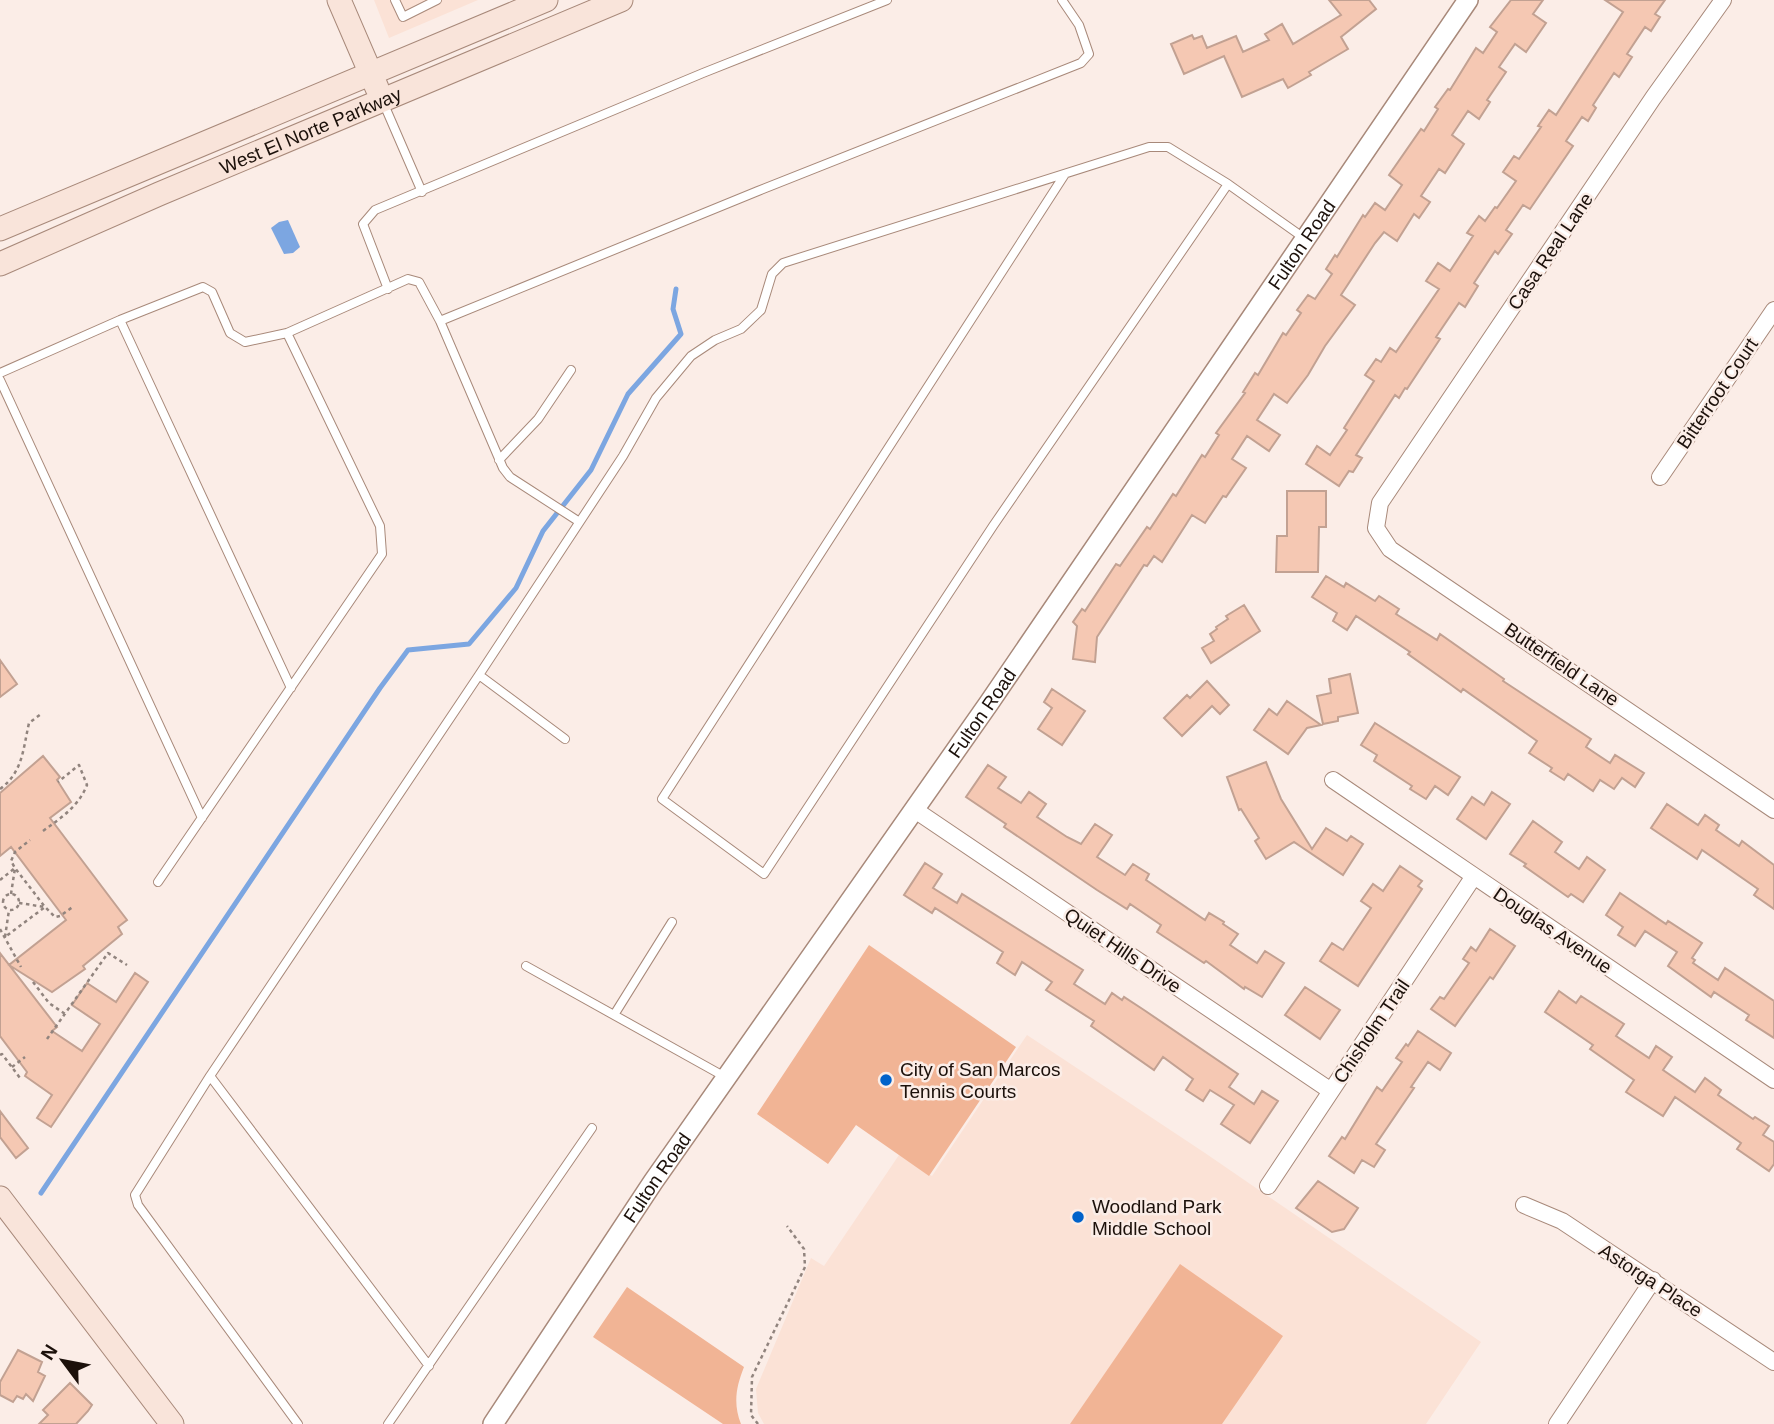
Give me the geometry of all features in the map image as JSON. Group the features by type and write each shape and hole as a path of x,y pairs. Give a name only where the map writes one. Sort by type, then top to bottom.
{"main road":[{"path":"340,0 383,101"},
{"name":"West El Norte Parkway","path":"0,229 546,0"},
{"name":"West El Norte Parkway","path":"0,264 171,189 621,0"},
{"path":"0,1198 172,1424"}],"street":[{"name":"Fulton Road","path":"493,1424 653,1182 915,810 1468,0"},
{"name":"Casa Real Lane","path":"1380,503 1653,98 1723,0"},
{"name":"Bitterroot Court","path":"1660,477 1774,310"},
{"name":"Butterfield Lane","path":"1380,503 1376,528 1390,549 1774,810"},
{"name":"Douglas Avenue","path":"1333,780 1774,1080"},
{"name":"Quiet Hills Drive","path":"915,810 1331,1091"},
{"name":"Chisholm Trail","path":"1268,1186 1474,876"},
{"name":"Astorga Place","path":"1524,1205 1562,1221 1774,1362"},
{"path":"1557,1424 1653,1280"}],"lane":[{"path":"395,0 402,17 438,0"},
{"path":"388,289 363,224 375,210 887,0"},
{"path":"440,321 758,191 1081,64 1089,54 1079,25 1062,0"},
{"path":"383,101 422,192"},
{"path":"298,1424 138,1205 135,1195 210,1076 480,675 578,521 623,456 656,398 691,356 715,340 741,330 761,310 772,274 783,262 1149,147 1168,147 1228,184 1304,238"},
{"path":"1065,174 662,799 764,874 993,526 1228,184"},
{"path":"0,373 203,287 212,292 230,333 245,342 287,333 408,279 419,282 440,321 499,460 510,477 578,521"},
{"path":"120,320 291,688"},
{"path":"158,882 382,554 380,526 287,333"},
{"path":"499,460 538,419 571,370"},
{"path":"0,380 202,818"},
{"path":"480,675 565,739"},
{"path":"614,1015 672,922"},
{"path":"526,966 727,1078"},
{"path":"210,1076 429,1366"},
{"path":"388,1424 592,1128"}],"path":[{"path":"0,789 18,771 29,723 41,714"},
{"path":"43,831 73,809 87,785 79,765 58,782"},
{"path":"30,840 12,856 15,869 55,917 74,906"},
{"path":"0,880 15,869"},
{"path":"11,894 15,869"},
{"path":"11,894 18,897 19,903 15,909 9,910 1,901 11,894"},
{"path":"19,903 45,907"},
{"path":"5,937 45,907"},
{"path":"5,937 9,910"},
{"path":"0,929 21,967"},
{"path":"47,1039 108,953 127,965"},
{"path":"33,982 48,1003 65,1014"},
{"path":"0,1055 20,1078"},
{"path":"12,1067 25,1057"},
{"path":"758,1424 751,1415 752,1377 805,1266 804,1250 787,1226"}],"shaded area":[{"path":"374,0 478,0 389,38"},
{"name":"City of San Marcos Tennis Courts","path":"869,945 1016,1047 929,1176 856,1125 828,1164 757,1114"},
{"name":"Woodland Park Middle School","path":"1027,1035 1481,1342 1426,1424 764,1424 758,1413 756,1389 811,1258 824,1266 899,1155 932,1176"},
{"path":"1180,1264 1283,1336 1222,1424 1070,1424"},
{"path":"627,1287 744,1367 736,1396 741,1424 723,1424 593,1337"}],"water":[{"path":"288,220 300,247 293,253 284,254 271,228"}],"building":[{"path":"1329,0 1369,0 1376,9 1341,37 1348,49 1288,88 1283,79 1242,97 1224,56 1184,74 1171,44 1192,35 1194,39 1202,36 1207,48 1236,36 1243,52 1269,40 1265,34 1282,24 1293,44 1341,15"},
{"path":"1511,0 1543,0 1533,14 1546,23 1526,52 1515,44 1499,67 1506,72 1487,100 1490,102 1479,119 1468,111 1452,135 1464,144 1445,173 1439,169 1421,196 1430,202 1419,218 1414,214 1397,241 1384,232 1375,243 1341,295 1355,305 1308,375 1287,403 1274,394 1257,420 1280,435 1269,451 1247,436 1232,459 1246,468 1226,497 1223,496 1205,523 1192,515 1162,562 1154,556 1147,566 1144,565 1097,637 1095,662 1073,659 1077,626 1073,622 1082,609 1085,611 1116,564 1120,566 1147,527 1150,529 1173,494 1176,496 1202,455 1205,457 1219,435 1216,433 1245,393 1243,392 1255,373 1258,375 1283,333 1286,335 1301,313 1297,310 1308,295 1315,299 1332,274 1326,269 1335,255 1337,257 1363,215 1365,217 1375,203 1385,210 1402,185 1389,175 1421,129 1424,131 1438,109 1435,107 1448,89 1450,90 1476,48 1483,53 1497,32 1490,27"},
{"path":"1605,0 1665,0 1655,14 1660,17 1651,31 1645,27 1627,54 1632,57 1619,77 1614,73 1593,105 1596,108 1588,121 1582,117 1566,141 1573,146 1530,209 1523,205 1506,230 1512,234 1498,254 1495,251 1474,283 1478,286 1465,307 1459,303 1436,337 1440,339 1407,389 1405,388 1399,398 1395,395 1356,455 1362,458 1353,472 1349,471 1339,486 1306,464 1317,446 1330,455 1374,381 1365,375 1376,359 1381,362 1390,348 1396,352 1439,289 1426,281 1438,263 1450,271 1473,236 1467,233 1479,216 1485,221 1516,181 1503,172 1514,156 1519,159 1549,110 1556,115 1623,12"},
{"path":"1287,491 1326,491 1326,527 1319,527 1318,572 1276,572 1277,536 1287,536"},
{"path":"1326,576 1344,587 1346,583 1375,601 1379,596 1399,609 1396,614 1437,640 1440,634 1504,679 1503,681 1591,739 1586,747 1610,763 1615,755 1644,773 1635,787 1622,778 1614,789 1600,780 1593,791 1568,774 1564,780 1550,771 1552,768 1529,753 1537,741 1463,689 1461,692 1408,654 1410,652 1356,616 1347,630 1333,621 1337,613 1312,597"},
{"path":"1244,605 1260,631 1211,663 1202,648 1214,641 1210,634 1228,619 1226,616"},
{"path":"0,660 17,684 0,697"},
{"path":"1350,674 1358,713 1338,717 1338,721 1323,724 1317,696 1331,693 1329,679"},
{"path":"1207,681 1229,705 1220,714 1212,706 1182,736 1164,718 1187,695 1190,698"},
{"path":"1052,689 1085,711 1062,745 1038,729 1052,708 1044,702"},
{"path":"1287,701 1321,725 1307,728 1288,754 1254,730 1269,709 1277,715"},
{"path":"1375,723 1460,777 1448,795 1435,786 1426,799 1410,789 1412,786 1374,761 1377,755 1361,745"},
{"path":"43,756 60,777 57,780 71,802 50,818 127,920 118,927 122,934 83,966 85,969 52,992 9,965 66,920 11,847 0,856 0,793"},
{"path":"1266,762 1281,799 1312,849 1326,828 1347,841 1351,836 1363,844 1343,875 1294,842 1266,859 1255,841 1259,838 1241,809 1239,810 1227,777"},
{"path":"988,765 1006,777 998,788 1021,803 1029,792 1046,804 1037,817 1081,844 1095,824 1112,835 1097,857 1125,875 1133,864 1149,874 1146,880 1205,920 1209,913 1224,922 1223,924 1238,934 1230,945 1257,963 1265,951 1284,963 1262,997 1245,987 1244,989 1206,961 1204,963 1157,932 1161,925 1130,904 1127,909 1097,890 1004,827 1006,824 966,797"},
{"path":"1492,792 1510,804 1486,839 1457,819 1472,797 1484,805"},
{"path":"1667,804 1698,825 1705,815 1719,825 1716,830 1739,846 1742,841 1774,865 1774,909 1754,895 1758,889 1702,850 1697,859 1651,828"},
{"path":"1533,821 1562,842 1555,852 1579,869 1587,857 1605,870 1583,902 1571,894 1568,897 1510,854"},
{"path":"925,863 942,874 933,888 957,903 962,894 1083,970 1074,984 1105,1004 1112,993 1144,1010 1238,1074 1229,1087 1254,1104 1262,1091 1278,1101 1250,1143 1221,1124 1234,1105 1210,1090 1203,1101 1186,1090 1193,1079 1163,1057 1154,1070 1091,1026 1094,1021 1046,990 1052,982 1022,962 1015,975 997,963 1003,952 935,908 932,913 904,895"},
{"path":"1400,866 1422,881 1418,886 1422,889 1358,986 1320,961 1332,943 1343,950 1371,908 1361,901 1373,884 1383,891"},
{"path":"1620,893 1666,924 1668,921 1702,943 1692,958 1695,960 1693,963 1718,980 1725,968 1774,1001 1774,1038 1746,1020 1749,1015 1714,992 1711,997 1668,966 1677,952 1645,931 1635,946 1618,935 1623,927 1606,915"},
{"path":"1490,929 1515,946 1493,979 1490,977 1455,1026 1431,1009 1440,997 1444,999 1469,963 1463,959 1471,947 1476,951"},
{"path":"0,953 57,1027 52,1031 82,1051 100,1024 72,1005 87,983 116,1002 135,973 148,982 51,1127 37,1118 52,1095 25,1076 27,1072 0,1036"},
{"path":"1305,987 1340,1010 1320,1039 1285,1015"},
{"path":"1559,991 1576,1003 1581,996 1624,1024 1616,1036 1649,1058 1656,1046 1672,1057 1663,1070 1695,1092 1705,1078 1721,1090 1718,1095 1753,1119 1755,1117 1769,1126 1763,1135 1774,1142 1774,1164 1769,1171 1737,1149 1741,1143 1675,1097 1663,1116 1626,1092 1634,1080 1590,1049 1593,1045 1545,1012"},
{"path":"1418,1031 1451,1053 1440,1070 1428,1062 1411,1087 1414,1088 1376,1144 1385,1150 1374,1167 1362,1160 1354,1173 1329,1156 1342,1137 1345,1139 1377,1087 1382,1091 1402,1062 1396,1058"},
{"path":"0,1111 28,1148 16,1158 0,1137"},
{"path":"1318,1181 1358,1208 1344,1229 1332,1232 1296,1208"},
{"path":"18,1350 42,1362 38,1372 45,1376 33,1401 26,1394 23,1399 17,1396 13,1402 0,1395 0,1382"},
{"path":"70,1383 92,1405 88,1411 76,1424 39,1424 48,1415 43,1410"}],"waterway":[{"path":"41,1193 408,650 469,644 516,588 543,531 591,470 628,394 681,334 673,309 676,289"}],"place":[{"name":"City of San Marcos Tennis Courts","path":"886,1080"},
{"name":"Woodland Park Middle School","path":"1078,1217"}]}
